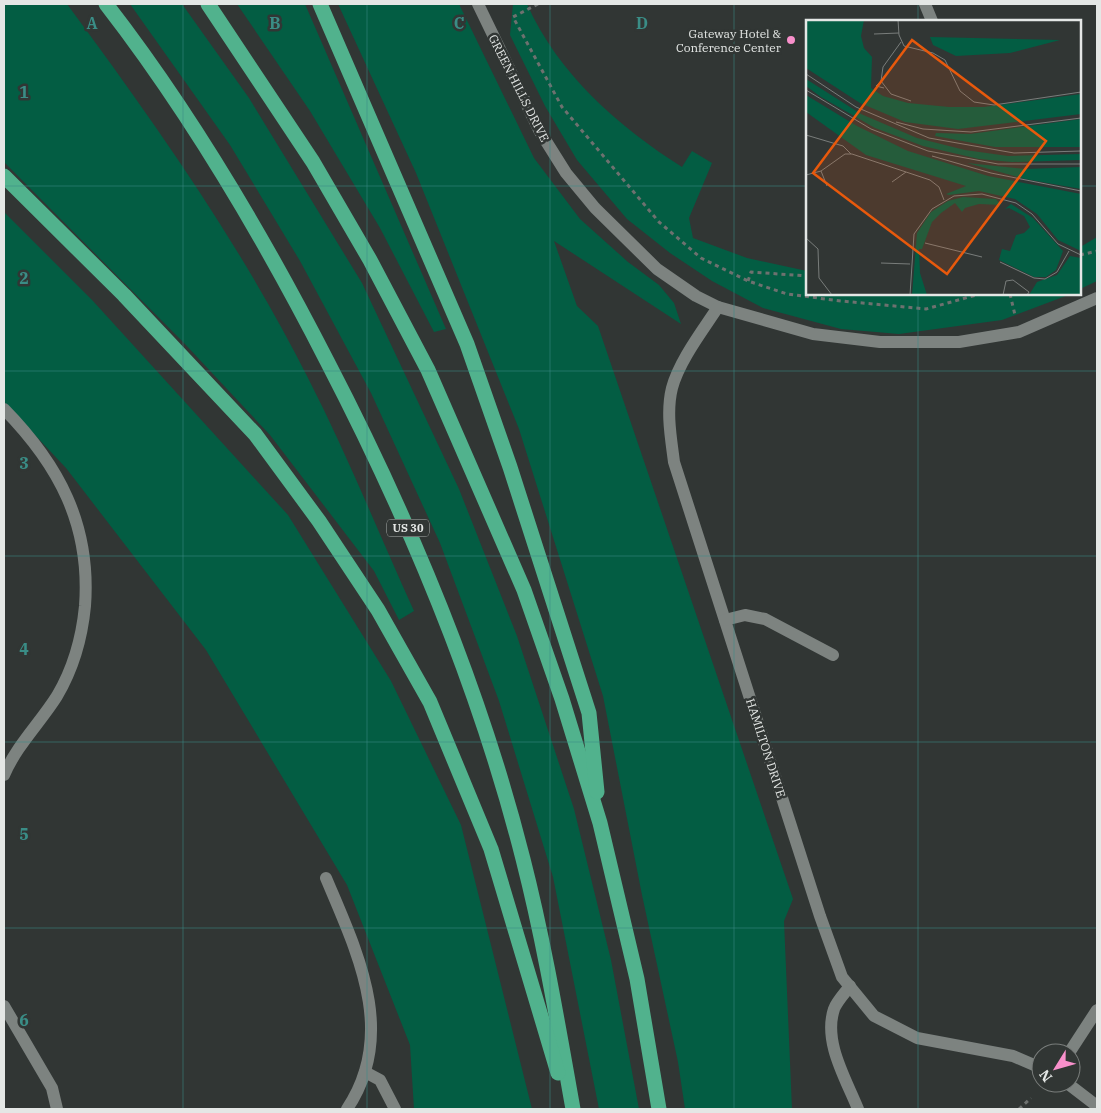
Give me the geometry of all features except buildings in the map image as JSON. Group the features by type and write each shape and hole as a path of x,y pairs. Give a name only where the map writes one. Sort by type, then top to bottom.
{"highway":[{"name":"US 30","path":"106,4 136,42 186,116 243,207 305,317 352,409 403,517 454,642 488,738 522,857 550,976 574,1109"},
{"path":"208,4 313,162 370,260 428,370 524,590 562,700 600,823 637,979 659,1109"},
{"path":"320,4 467,344 510,467 589,713 600,823"},
{"path":"4,176 124,295 255,434 320,521 378,610 430,702 491,849 569,1109"}],"street":[{"name":"GREEN HILLS DRIVE","path":"478,4 538,130 566,172 595,208 657,269 696,296 718,307 812,334 880,342 959,342 1019,332 1097,298"},
{"path":"925,4 932,20"},
{"name":"HAMILTON DRIVE","path":"718,307 686,357 672,388 669,429 674,462 820,916 842,977 874,1016 917,1038 1014,1056 1031,1064"},
{"path":"4,409 47,459 71,504 83,539 87,578 84,618 75,658 57,696 26,737 4,775"},
{"path":"725,620 745,615 765,619 833,655"},
{"path":"326,878 363,971 371,1010 369,1063 354,1098 347,1109"},
{"path":"850,986 835,1007 830,1028 837,1058 858,1109"},
{"path":"4,1006 52,1088 57,1109"},
{"path":"1076,1043 1097,1010"},
{"path":"365,1072 380,1080 395,1109"},
{"path":"1080,1093 1097,1106"}],"path":[{"path":"538,4 513,17 562,107 659,222 701,258 748,281 787,294 926,309 976,295"},
{"path":"1081,256 1097,251"},
{"path":"748,281 751,272 806,276"},
{"path":"1010,295 1015,315"},
{"path":"1019,1109 1031,1098"}],"green space":[{"path":"4,4 67,4 164,140 226,233 282,329 336,436 414,611 399,620 374,571 270,435 184,343 4,162"},
{"path":"130,4 182,4 249,98 362,283 459,489 517,636 574,809 611,960 639,1109 599,1109 553,877 499,701 440,543 371,393 300,261 230,145"},
{"path":"237,4 305,4 446,329 434,332 380,228 310,111"},
{"path":"338,4 459,4 534,158 580,219 628,262 659,285 674,303 681,324 554,241 577,306 598,326 793,899 784,921 792,1109 685,1109 678,1062 642,895 603,696 519,429 416,173"},
{"path":"513,4 527,4 555,53 592,97 613,116 682,167 692,151 712,163 689,218 693,238 747,258 806,271 806,295 1068,295 1002,320 899,334 841,329 763,308 712,281 670,253 627,219 577,160 545,106 510,35"},
{"path":"4,212 93,301 288,515 391,681 461,825 532,1109 414,1109 410,1045 347,885 206,650 66,468 4,402"},
{"path":"1097,237 1097,281 1081,289 1081,244 1082,246"}],"place":[{"name":"Gateway Hotel & Conference Center","path":"791,40"}]}
